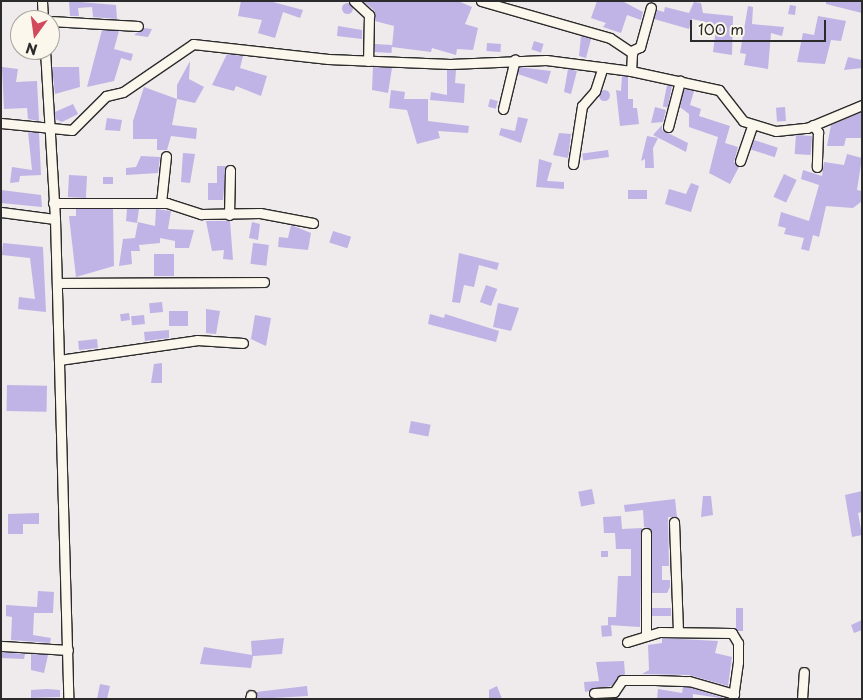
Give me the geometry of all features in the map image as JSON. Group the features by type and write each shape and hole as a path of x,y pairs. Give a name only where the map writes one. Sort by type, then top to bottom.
{"street":[{"path":"354,1 371,21 368,61"},
{"path":"481,1 610,38 631,51"},
{"path":"631,51 640,47 651,7"},
{"path":"60,22 138,26"},
{"path":"1,123 72,130 106,96 122,92 193,44 368,61 450,64 515,59 631,71 719,90 752,127 784,131 813,125 862,105"},
{"path":"631,51 631,71"},
{"path":"503,109 515,59"},
{"path":"46,60 55,219 68,699"},
{"path":"573,164 582,106 595,91 602,67"},
{"path":"668,126 680,81"},
{"path":"813,125 818,132 816,167"},
{"path":"740,161 752,127"},
{"path":"161,203 166,156"},
{"path":"229,215 230,170"},
{"path":"53,203 161,203 229,215 260,213 313,223"},
{"path":"1,212 55,219"},
{"path":"57,283 264,282"},
{"path":"59,360 196,340 243,343"},
{"path":"674,522 678,631"},
{"path":"646,533 646,636"},
{"path":"594,693 614,692 622,680 655,680 689,681 733,696 738,643 732,633 678,631 646,636 627,642"},
{"path":"1,646 68,650"},
{"path":"802,699 804,672"}],"building":[{"path":"69,1 116,5 117,19 93,17 92,7 78,8 79,16 70,16"},
{"path":"241,1 269,1 303,10 300,18 283,12 275,38 258,33 262,20 238,16"},
{"path":"363,1 458,1 472,7 465,24 478,28 473,50 457,49 456,55 432,48 431,52 392,47 394,26 375,21 375,11"},
{"path":"597,1 622,1 643,12 641,20 627,15 621,33 603,27 606,23 591,18"},
{"path":"826,1 862,1 862,13 826,4"},
{"path":"347,2 353,8 347,14 341,8"},
{"path":"694,2 701,3 703,13 733,16 732,55 713,52 716,29 705,28 706,22 692,19 689,29 654,19 657,10 664,12 665,7 689,13"},
{"path":"790,5 796,6 795,15 788,14"},
{"path":"748,6 753,7 752,24 784,27 782,36 771,33 768,69 744,65 746,54 740,53"},
{"path":"818,16 846,21 841,41 831,40 825,64 797,62 803,33 814,35"},
{"path":"338,26 362,30 362,39 337,36"},
{"path":"144,28 152,29 148,37 134,35"},
{"path":"102,30 119,31 114,49 133,54 131,61 121,58 114,81 87,87"},
{"path":"581,36 591,39 586,58 579,56"},
{"path":"534,41 544,44 541,53 531,50"},
{"path":"487,43 501,44 500,52 486,51"},
{"path":"375,44 392,45 392,53 375,52"},
{"path":"227,54 243,56 240,68 267,76 261,96 236,86 234,91 212,85"},
{"path":"848,57 862,60 862,68 844,70"},
{"path":"190,61 189,79 204,87 195,103 177,99 177,85"},
{"path":"2,67 18,69 16,82 37,81 39,121 28,119 27,108 4,109"},
{"path":"52,67 79,67 80,87 55,94"},
{"path":"373,67 392,68 388,93 372,90"},
{"path":"519,67 551,71 547,84 518,74"},
{"path":"568,69 577,71 571,94 564,92"},
{"path":"447,70 456,70 455,83 465,84 464,103 430,100 431,92 447,95"},
{"path":"622,76 628,77 628,99 633,99 633,108 637,108 639,124 620,126 616,90 621,91"},
{"path":"667,85 672,86 668,108 663,107"},
{"path":"144,87 177,99 172,125 197,128 196,139 171,136 167,150 157,150 157,139 133,139 133,121"},
{"path":"604,89 610,95 604,101 598,95"},
{"path":"684,89 694,91 690,105 701,109 699,116 730,126 725,143 738,147 734,162 739,167 730,184 709,173 718,137 689,127 689,114 680,107"},
{"path":"391,90 405,92 404,99 428,99 428,121 469,126 468,133 438,131 440,138 417,144 407,110 389,108"},
{"path":"490,99 498,101 496,109 488,107"},
{"path":"73,104 78,114 62,122 55,119 55,112"},
{"path":"655,107 666,110 663,122 651,123"},
{"path":"785,107 786,121 777,122 776,108"},
{"path":"862,112 862,138 846,138 844,146 827,146 831,125"},
{"path":"518,117 528,119 521,143 499,135 501,128 515,131"},
{"path":"107,118 122,120 120,131 105,130"},
{"path":"662,125 662,130 688,143 686,152 653,135"},
{"path":"28,132 39,133 41,175 20,176 19,182 10,183 12,167 32,170"},
{"path":"559,133 571,134 568,158 553,155"},
{"path":"796,135 812,136 811,155 795,154"},
{"path":"647,136 658,138 653,148 654,168 645,168 645,159 641,161"},
{"path":"754,140 778,148 775,157 751,150"},
{"path":"608,150 609,157 583,161 582,154"},
{"path":"183,153 195,154 190,183 181,182"},
{"path":"847,154 862,158 857,190 862,191 862,201 853,208 826,206 819,237 813,235 809,251 801,249 804,238 784,234 786,228 778,226 781,212 809,221 819,185 801,179 803,170 822,176 824,162 844,165"},
{"path":"141,156 160,157 158,173 126,175 126,168 136,167"},
{"path":"539,159 552,163 547,181 564,182 564,189 536,187"},
{"path":"217,166 226,166 223,200 208,200 208,183 217,183"},
{"path":"784,174 797,180 786,203 773,197"},
{"path":"69,175 87,176 86,198 68,197"},
{"path":"103,177 113,177 113,184 103,184"},
{"path":"691,183 699,186 691,212 665,204 669,189 686,194"},
{"path":"1,190 41,195 42,207 1,203"},
{"path":"628,190 647,190 647,199 628,199"},
{"path":"76,209 113,209 114,266 76,277 69,216 76,216"},
{"path":"127,209 139,209 137,223 126,221"},
{"path":"156,209 171,211 168,229 194,230 189,248 175,248 175,241 160,238 160,243 139,245 140,251 131,251 132,264 119,266 123,239 135,238 138,222 155,226"},
{"path":"206,221 230,221 233,260 223,259 224,250 212,251"},
{"path":"252,222 260,224 258,240 249,238"},
{"path":"291,225 311,233 308,250 278,247 279,237 288,238"},
{"path":"333,231 351,237 347,248 329,242"},
{"path":"3,243 43,247 46,312 18,309 19,297 35,299 30,258 2,255"},
{"path":"253,243 269,245 266,266 250,264"},
{"path":"459,253 499,263 497,270 479,265 474,287 464,285 460,303 452,302"},
{"path":"154,254 174,254 174,276 154,276"},
{"path":"486,285 497,289 491,306 480,302"},
{"path":"162,302 163,312 150,313 149,303"},
{"path":"498,303 519,308 511,331 493,327"},
{"path":"206,309 220,311 216,334 206,333"},
{"path":"169,311 188,311 188,326 169,326"},
{"path":"129,313 130,320 121,321 120,314"},
{"path":"430,314 444,318 445,314 499,331 496,342 428,324"},
{"path":"144,315 145,324 132,325 131,316"},
{"path":"255,315 271,318 266,346 251,339"},
{"path":"169,330 169,338 145,341 144,332"},
{"path":"97,339 98,348 79,350 78,341"},
{"path":"162,363 162,383 151,383 154,364"},
{"path":"7,385 47,386 47,412 7,411"},
{"path":"411,421 431,425 428,437 409,433"},
{"path":"592,489 595,504 581,506 578,492"},
{"path":"862,491 862,512 858,513 862,535 852,537 845,495"},
{"path":"703,496 711,496 713,515 701,517"},
{"path":"675,499 677,517 668,517 669,566 662,566 662,580 670,580 670,587 667,593 652,593 652,530 644,527 643,510 625,512 624,505"},
{"path":"39,513 39,524 23,524 23,534 8,534 8,514"},
{"path":"621,516 622,529 642,528 640,627 608,625 608,617 616,617 618,576 631,576 631,549 616,549 615,533 604,533 603,517"},
{"path":"601,551 608,551 608,557 601,557"},
{"path":"38,591 54,592 53,613 34,613 33,635 51,638 50,643 11,640 12,617 6,616 6,605 37,607"},
{"path":"652,608 671,608 671,616 652,616"},
{"path":"736,608 743,608 743,631 736,631"},
{"path":"862,620 862,630 854,633 851,625"},
{"path":"611,625 612,636 602,637 601,626"},
{"path":"284,638 282,654 253,656 251,668 200,664 204,647 252,655 251,641"},
{"path":"662,638 718,641 715,653 732,657 728,686 689,675 642,674 649,670 648,645 662,643"},
{"path":"1,652 25,654 24,659 1,658"},
{"path":"31,654 48,655 44,673 31,670"},
{"path":"624,661 625,674 611,686 585,692 584,682 599,681 596,662"},
{"path":"100,684 110,686 107,699 97,699"},
{"path":"307,686 308,696 256,699 256,692"},
{"path":"497,686 502,699 489,699 489,690"},
{"path":"683,687 727,699 693,694 693,699 657,699 658,689 682,693"},
{"path":"31,690 60,690 60,697 31,698"}]}
